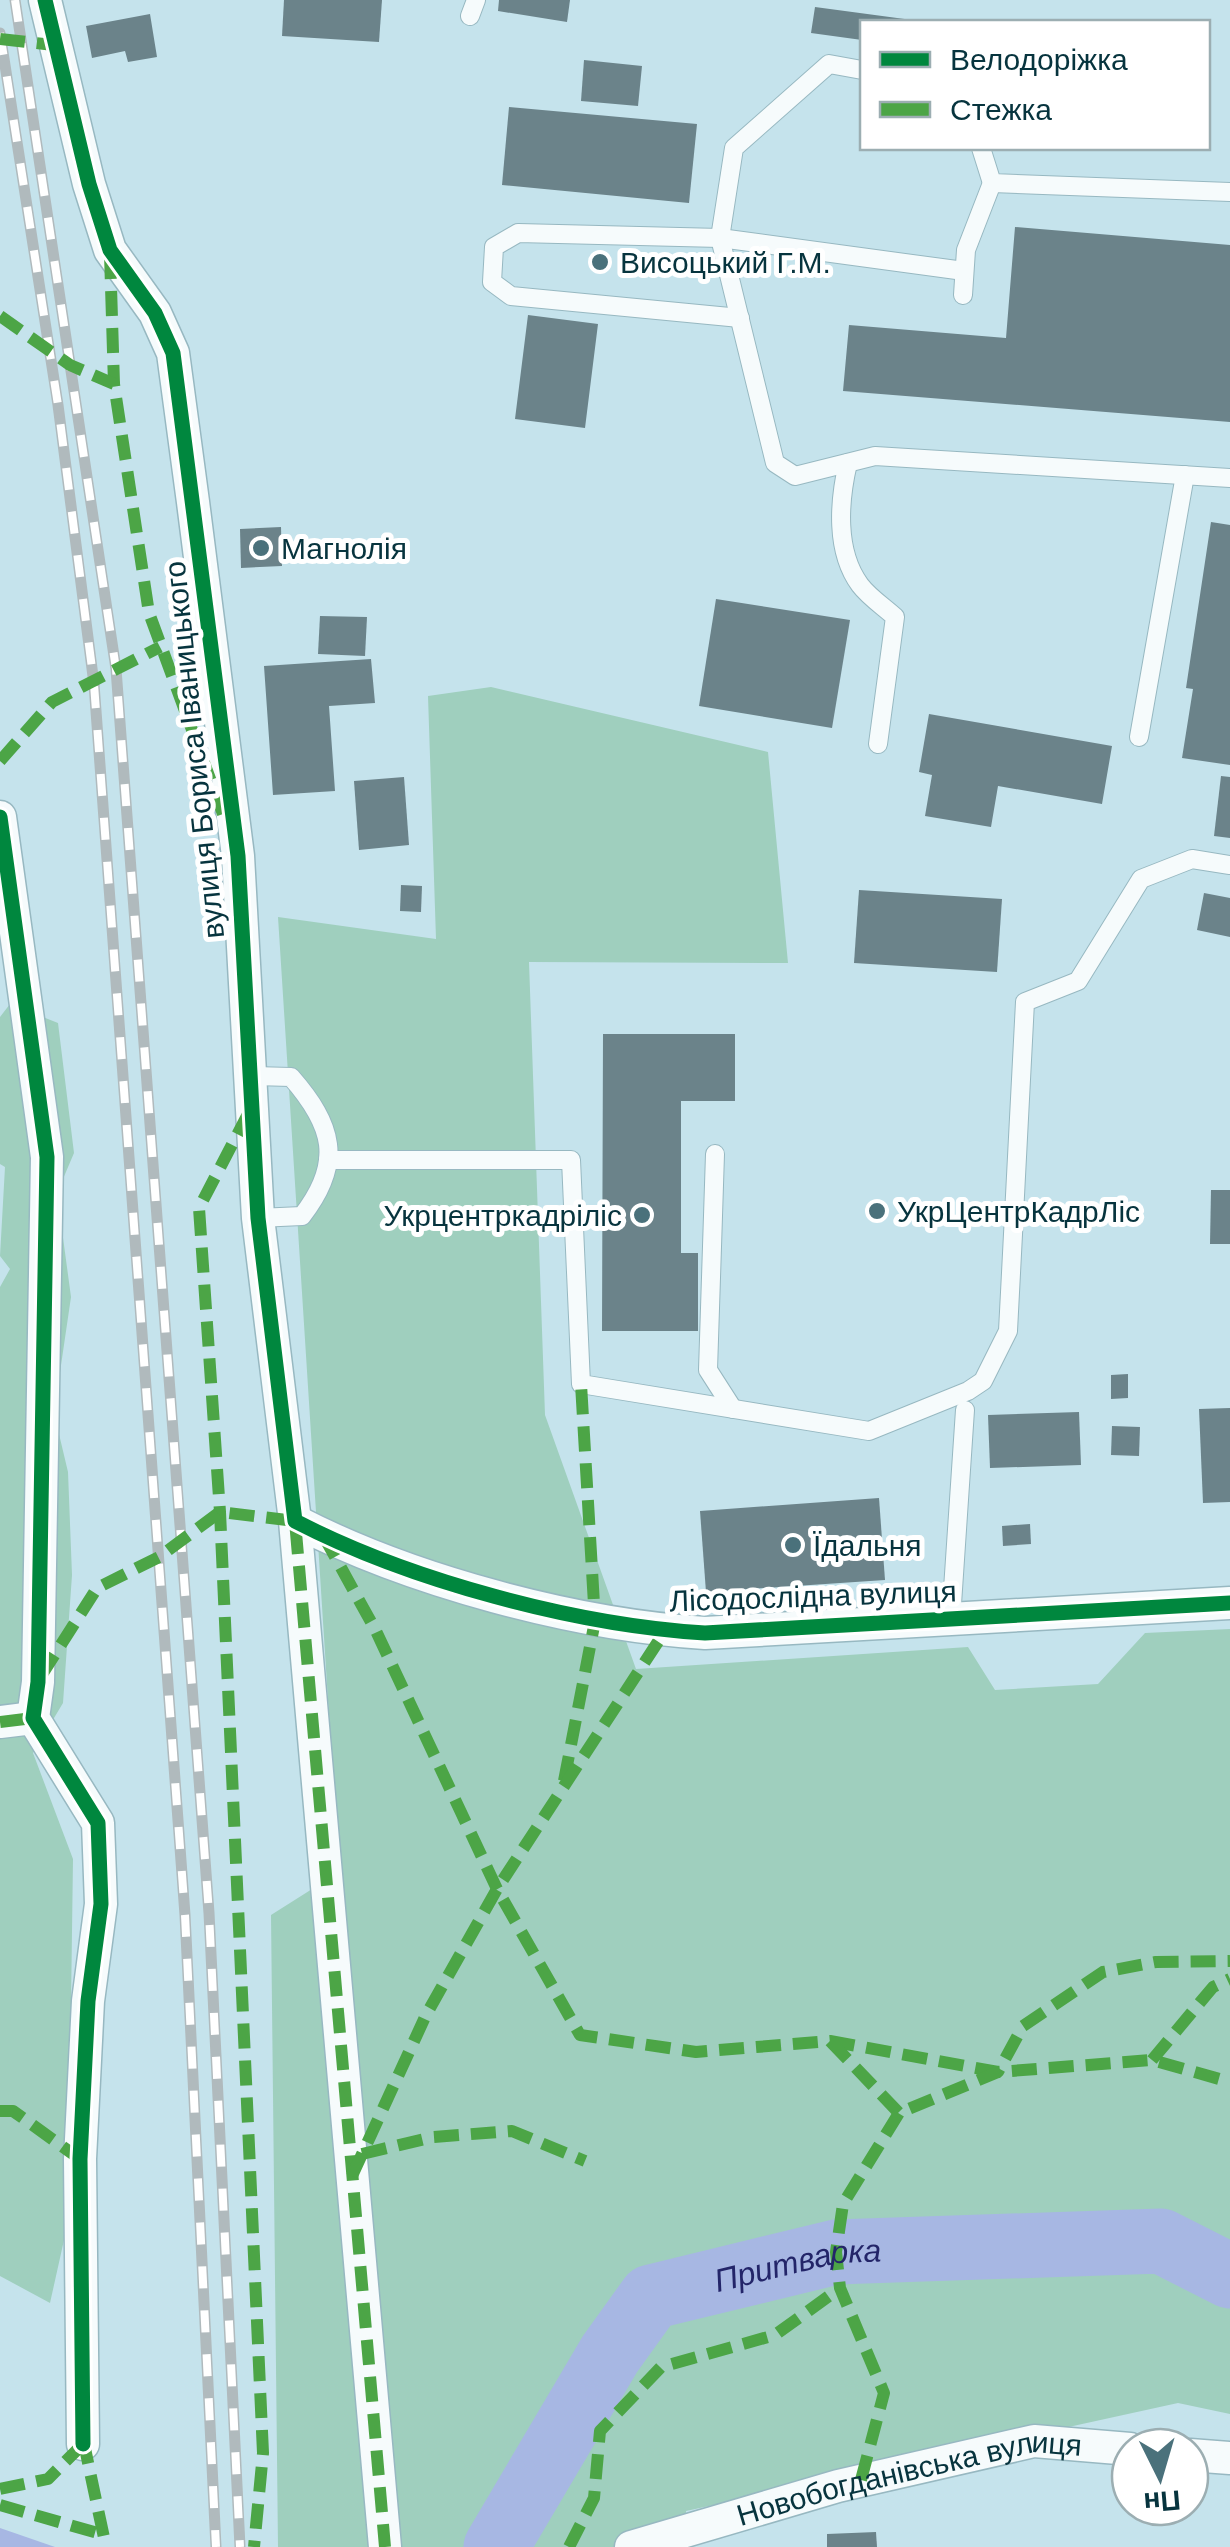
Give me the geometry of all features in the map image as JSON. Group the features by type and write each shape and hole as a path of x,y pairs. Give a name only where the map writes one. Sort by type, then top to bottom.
{"street":[{"name":"вулиця Бориса Іваницького","path":"45,0 71,114 110,250 154,313 174,353 238,856 258,1218 295,1520 385,2547"},
{"path":"0,817 46,1157 38,1682 33,1718 98,1823 101,1904 88,2001 80,2158 83,2444"},
{"name":"Лісодослідна вулиця","path":"295,1520 411,1568 595,1620 706,1633 1230,1603"},
{"path":"0,1722 33,1718"},
{"name":"Новобогданівська вулиця","path":"631,2547 838,2486 1034,2441 1110,2448"}],"lane":[{"path":"860,70 829,64 734,148 720,238 776,463 795,476 875,456 1230,478"},
{"path":"963,295 966,250 992,184 982,150"},
{"path":"992,184 1230,192"},
{"path":"740,318 512,296 492,282 494,248 518,233 720,238 964,271"},
{"path":"848,463 840,500 844,544 859,584 895,618 878,744"},
{"path":"1139,737 1185,475"},
{"path":"328,1160 571,1160 581,1384 869,1431 968,1392 983,1381 1008,1331 1025,1002 1078,982 1140,878 1192,859 1230,865"},
{"path":"250,1076 290,1077 319,1109 330,1149 323,1189 302,1216 258,1218"},
{"path":"715,1154 708,1370 733,1409"},
{"path":"951,1619 965,1410"}],"green space":[{"path":"491,687 768,752 788,963 529,962 545,1415 636,1669 968,1647 995,1690 1098,1684 1145,1633 1230,1629 1230,2414 1178,2403 686,2511 687,2542 681,2547 278,2547 271,1915 339,1872 278,917 436,939 428,696"},
{"path":"10,1004 58,1023 74,1153 57,1193 71,1297 54,1413 68,1472 72,1575 63,1703 33,1753 73,1859 68,2222 50,2303 0,2276 0,1287 10,1269 0,1256 5,1167 0,1164 0,1017"}],"water":[{"path":"0,2528 55,2547 0,2547"}],"building":[{"path":"284,0 382,0 379,42 282,36"},
{"path":"499,0 570,0 567,22 498,11"},
{"path":"815,7 912,20 860,20 860,40 811,33"},
{"path":"150,14 157,57 128,62 125,51 92,58 86,26"},
{"path":"584,60 642,66 638,106 581,101"},
{"path":"509,107 697,124 689,203 502,185"},
{"path":"1015,227 1230,245 1230,422 843,391 849,325 1006,338"},
{"path":"528,315 598,324 585,428 515,419"},
{"path":"1211,522 1230,525 1230,765 1182,758 1193,689 1186,688"},
{"name":"Магнолія","path":"281,527 282,566 241,568 240,529"},
{"path":"716,599 850,620 832,728 699,706"},
{"path":"320,616 367,617 365,656 318,654"},
{"path":"371,659 375,703 329,706 335,791 273,795 264,666"},
{"path":"929,714 1112,746 1102,804 998,786 991,827 925,816 932,775 919,772"},
{"path":"1221,776 1230,777 1230,838 1214,836"},
{"path":"404,777 409,845 359,850 354,781"},
{"path":"401,885 422,886 421,912 400,911"},
{"path":"859,890 1002,899 997,972 854,963"},
{"path":"1204,893 1230,898 1230,937 1197,930"},
{"name":"Укрцентркадріліс","path":"603,1034 735,1034 735,1101 681,1101 681,1253 698,1253 698,1331 602,1331"},
{"path":"1211,1190 1230,1190 1230,1244 1210,1244"},
{"path":"1128,1374 1128,1398 1111,1399 1111,1375"},
{"path":"1230,1408 1230,1502 1203,1503 1199,1409"},
{"path":"1079,1412 1081,1465 990,1468 988,1415"},
{"path":"1112,1426 1140,1427 1139,1456 1111,1455"},
{"name":"Їдальня","path":"879,1498 885,1580 706,1592 700,1511"},
{"path":"1030,1524 1031,1544 1003,1546 1002,1526"},
{"path":"876,2532 877,2547 827,2547 827,2534"}],"waterway":[{"name":"Притварка","path":"496,2547 610,2354 651,2297 836,2252 1161,2241 1230,2276"}],"railway":[{"path":"15,0 116,669 209,1913 240,2547"},
{"path":"0,33 58,405 94,684 185,1915 216,2547"}],"marked path":[{"path":"0,39 53,45"},
{"path":"110,254 114,384"},
{"path":"0,316 70,365 114,384 149,613 223,814"},
{"path":"0,761 52,702 160,647"},
{"path":"249,1112 199,1208 220,1512 263,2453 254,2547"},
{"path":"564,1781 595,1621 581,1384"},
{"path":"41,1676 97,1588 159,1557 220,1512 295,1521 385,2547"},
{"path":"323,1535 376,1631 497,1889 580,2035 696,2052 830,2041 998,2072 1152,2060 1230,2082"},
{"path":"352,2176 426,2015 497,1889 665,1631"},
{"path":"0,1722 33,1718"},
{"path":"861,2480 884,2393 840,2288 836,2252 843,2204 899,2113 998,2072 1023,2026 1103,1972 1156,1962 1230,1961"},
{"path":"1152,2060 1213,1987 1230,1979"},
{"path":"830,2041 899,2113"},
{"path":"0,2111 13,2111 80,2159"},
{"path":"362,2154 433,2137 512,2131 585,2161"},
{"path":"569,2547 594,2498 600,2431 661,2367 775,2335 840,2288"},
{"path":"83,2439 106,2547"},
{"path":"0,2489 48,2479 83,2444"},
{"path":"0,2505 101,2534"}],"cycle path":[{"path":"45,0 89,184 110,250 155,313 173,353 238,856 258,1218 295,1521 390,1563 495,1596 603,1621 705,1633 1230,1603"},
{"path":"0,817 47,1157 38,1682 33,1718 98,1823 101,1904 88,2001 80,2159 83,2444"}],"place":[{"name":"Висоцький Г.М.","path":"600,262"},
{"name":"Магнолія","path":"261,548"},
{"name":"УкрЦентрКадрЛіс","path":"877,1211"},
{"name":"Укрцентркадріліс","path":"642,1215"},
{"name":"Їдальня","path":"793,1545"}]}
